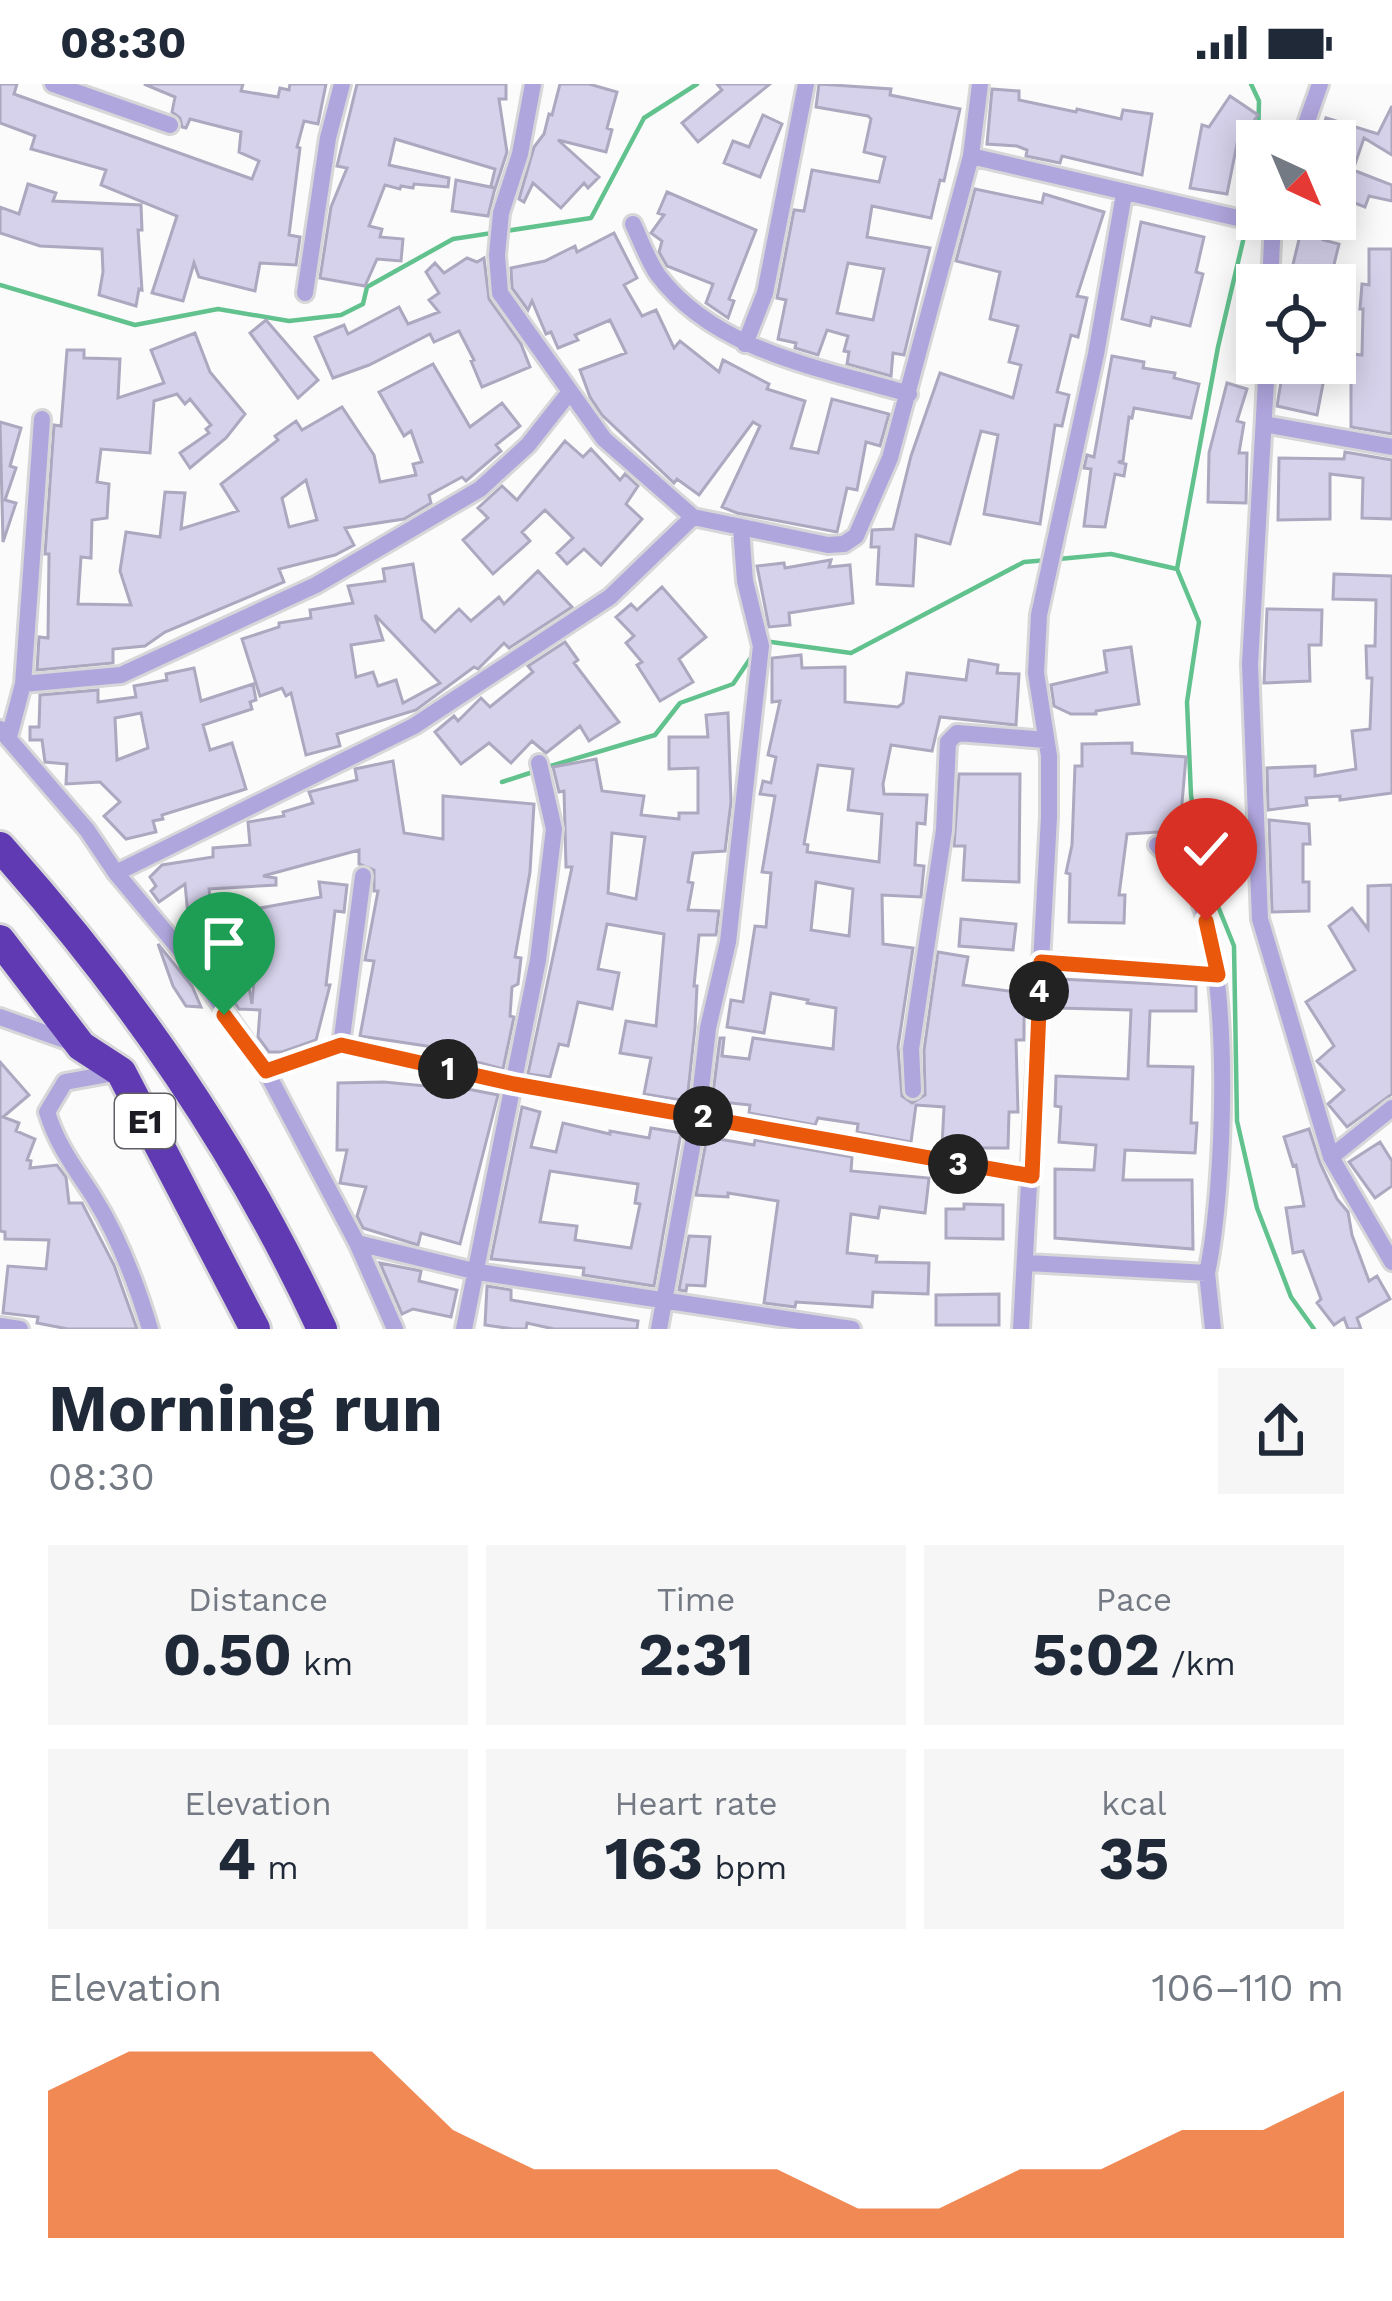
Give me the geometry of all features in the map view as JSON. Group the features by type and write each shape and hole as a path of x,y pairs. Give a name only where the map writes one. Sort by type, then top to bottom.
{"highway":[{"name":"E1","path":"0,847 80,936 145,1023 219,1135 322,1329"},
{"name":"E1","path":"0,940 81,1046 121,1072 255,1329"}],"street":[{"path":"53,84 170,125"},
{"path":"305,293 328,137 342,84"},
{"path":"532,84 520,154 501,214 500,293 604,439 693,517 828,545 844,544 856,536 890,458 971,155 980,84"},
{"path":"745,344 765,293 806,84"},
{"path":"1307,120 1320,84"},
{"path":"971,155 1124,194 1236,215"},
{"path":"1021,1329 1049,818 1046,740 1036,673 1040,615 1096,354 1124,194"},
{"path":"633,224 657,273 683,302 745,344 908,394"},
{"path":"1266,384 1250,664 1261,919 1330,1156 1392,1262"},
{"path":"23,684 121,675 316,585 480,489 528,445 569,393"},
{"path":"43,419 23,684 5,733 193,965 266,1071 357,1243 395,1329"},
{"path":"1264,424 1392,447"},
{"path":"116,873 414,726 610,597 693,517"},
{"path":"659,1329 698,1115 708,1028 728,942 761,646 745,580 741,528"},
{"path":"914,1090 911,1049 944,830 948,742 957,733 1046,740"},
{"path":"464,1329 538,960 554,829 538,763"},
{"path":"1157,844 1195,889 1218,975 1220,1206 1207,1273 1213,1329"},
{"path":"341,1045 363,876"},
{"path":"1041,962 1218,975"},
{"path":"0,1018 81,1046"},
{"path":"266,1071 341,1045 514,1084 1032,1176"},
{"path":"121,1072 65,1082 47,1112 72,1170 92,1195 134,1276 150,1329"},
{"path":"1330,1156 1392,1108"},
{"path":"357,1243 478,1272 852,1329"},
{"path":"1028,1263 1207,1273"},
{"path":"0,1326 20,1329"}],"building":[{"path":"0,84 17,84 14,94 252,179 259,161 239,152 241,132 190,119 182,127 172,112 175,97 144,84 243,84 241,91 278,97 280,88 289,90 290,84 326,84 318,124 304,121 297,147 289,235 300,237 296,265 260,263 255,291 199,277 194,263 183,301 152,293 177,216 101,185 106,170 31,149 35,136 0,123"},
{"path":"357,84 506,84 506,99 499,99 507,152 495,189 491,186 495,169 395,139 389,165 449,178 448,187 385,185 369,226 382,229 380,237 403,239 401,261 377,259 365,286 320,278 331,207 347,168 337,166"},
{"path":"560,84 589,84 617,92 606,152 558,140 599,177 588,188 584,183 561,208 533,183 524,202 519,199"},
{"path":"717,84 770,84 698,142 682,123 722,90"},
{"path":"819,84 891,89 890,95 960,109 931,218 872,206 867,237 930,248 904,355 893,353 891,376 847,364 848,336 827,330 818,355 778,339 786,300 777,298 794,210 804,211 812,170 879,182 885,157 864,152 868,116 816,107","holes":["848,263 884,269 873,320 837,313"]},
{"path":"992,89 1019,91 1019,100 1076,112 1121,119 1123,110 1152,114 1142,175 1062,156 1060,163 1026,156 1027,150 1017,146 987,144"},
{"path":"1230,96 1258,115 1254,120 1236,120 1227,194 1190,188 1202,125 1209,127"},
{"path":"1392,106 1392,155 1364,138 1356,161 1356,127 1378,134"},
{"path":"763,115 782,124 760,177 724,163 733,141 749,147"},
{"path":"1356,171 1392,185 1392,201 1369,196 1365,207 1356,204"},
{"path":"456,180 495,188 488,216 452,211"},
{"path":"28,184 56,193 53,201 141,205 142,290 136,306 99,295 102,249 40,246 0,233 0,207 19,214"},
{"path":"975,189 1042,203 1044,194 1104,212 1077,296 1087,298 1078,337 1071,335 1057,392 1069,395 1062,426 1055,425 1040,524 984,514 998,435 981,431 950,544 916,535 913,586 877,584 879,547 871,547 872,530 893,529 911,456 940,373 1013,398 1021,365 1009,362 1018,326 990,319 1000,272 956,261"},
{"path":"667,192 756,230 729,299 734,301 728,318 706,303 713,284 667,266 659,252 662,241 651,233 664,215 658,213"},
{"path":"1141,222 1204,237 1196,272 1203,274 1190,326 1152,317 1150,326 1122,319"},
{"path":"614,233 637,278 624,285 642,316 656,310 674,348 680,341 719,372 723,360 769,384 767,389 805,401 791,448 818,453 832,399 889,414 880,446 866,442 857,490 847,488 837,532 722,507 760,426 753,422 699,495 677,479 674,483 602,415 580,370 626,353 610,320 558,348 551,332 546,334 532,301 528,310 512,288 511,268 545,261 575,246 577,252"},
{"path":"1299,240 1339,244 1334,264 1293,264"},
{"path":"1369,249 1392,249 1392,434 1351,427 1351,384 1356,384 1356,354 1362,355 1362,284 1369,285"},
{"path":"467,258 477,262 484,258 489,299 521,344 530,367 482,387 459,331 434,342 430,334 333,378 315,337 344,325 348,334 399,307 408,324 439,312 429,300 439,293 426,272 435,263 444,273"},
{"path":"266,320 318,380 298,398 250,333"},
{"path":"195,333 210,372 245,414 226,438 190,468 180,453 209,433 206,429 211,425 190,399 185,404 177,394 154,401 150,453 101,449 97,482 109,484 107,518 92,520 91,558 81,557 78,604 131,605 120,571 126,532 160,537 165,492 185,493 181,529 238,511 221,484 296,421 302,430 342,407 374,455 380,482 416,475 413,464 422,462 411,431 404,436 379,392 433,364 470,427 502,403 520,426 496,445 501,451 466,481 462,477 429,495 431,503 404,519 345,528 354,545 335,555 279,569 284,582 165,632 145,646 113,649 113,663 37,670 39,637 48,638 49,554 45,554 54,425 61,426 67,350 84,350 84,358 120,359 118,398 164,383 151,350","holes":["306,480 317,520 289,527 282,498"]},
{"path":"1112,356 1144,362 1143,368 1175,373 1174,378 1199,384 1191,418 1134,408 1123,461 1118,462 1126,464 1124,476 1115,474 1105,527 1084,526 1091,469 1084,468 1087,455 1094,457"},
{"path":"1227,383 1247,389 1237,421 1244,423 1239,453 1247,453 1246,503 1208,502 1209,453"},
{"path":"1281,384 1323,384 1317,415 1277,406"},
{"path":"0,422 21,428 10,466 16,468 5,500 16,503 3,542"},
{"path":"565,441 583,457 591,449 620,480 625,474 638,486 626,504 642,519 601,565 584,549 567,564 557,553 573,538 545,510 522,532 530,541 493,574 463,540 488,518 478,508 502,486 517,500"},
{"path":"1345,452 1392,460 1392,519 1362,518 1363,478 1330,474 1330,519 1278,520 1279,458 1344,459"},
{"path":"831,560 829,567 850,565 853,603 789,613 790,625 769,627 757,566 784,563 785,568"},
{"path":"413,564 422,619 435,632 459,609 471,621 499,597 504,604 538,571 572,607 509,648 504,643 478,669 474,667 416,710 337,734 340,746 306,755 291,693 286,696 282,688 260,696 242,639 279,627 279,623 311,618 310,610 353,603 348,586 385,581 383,569","holes":["375,615 440,683 403,703 396,680 378,686 373,672 356,677 351,645 383,640"]},
{"path":"1334,574 1392,576 1392,793 1340,800 1340,796 1306,798 1307,805 1268,810 1267,768 1315,766 1315,776 1356,769 1352,731 1370,729 1372,678 1367,678 1366,646 1375,646 1376,600 1333,599"},
{"path":"662,587 706,637 679,659 693,682 660,701 637,665 642,662 626,643 634,636 616,617 631,604 637,610"},
{"path":"1267,609 1322,610 1321,645 1309,645 1310,681 1264,683"},
{"path":"565,642 578,660 574,663 619,722 589,741 580,726 546,753 532,741 511,763 489,743 461,764 435,732 454,716 458,721 481,698 490,707 533,672 528,666"},
{"path":"1131,647 1139,704 1096,714 1071,714 1054,706 1051,685 1107,672 1104,651"},
{"path":"801,655 802,668 845,667 845,702 898,707 903,703 907,673 966,680 969,660 998,665 997,673 1019,674 1016,725 940,717 932,751 891,745 883,784 884,794 927,795 925,824 917,823 915,865 924,866 921,897 882,895 883,944 913,948 898,1047 902,1096 912,1103 925,1095 924,1050 938,952 968,957 963,985 1024,993 1024,1040 1016,1040 1018,1112 1009,1112 1008,1148 971,1148 971,1152 942,1147 944,1107 916,1105 911,1142 857,1132 858,1124 818,1118 815,1125 749,1113 750,1105 712,1101 720,1038 724,1038 722,1056 749,1059 753,1038 833,1049 836,1008 808,1000 771,993 764,1033 727,1027 731,1000 743,1002 755,926 766,927 771,873 762,872 775,796 760,794 763,781 771,783 776,757 768,755 780,701 772,702 772,658","holes":["818,765 853,769 848,810 882,814 879,862 807,852 804,844","816,882 853,889 849,936 811,930"]},
{"path":"194,668 201,701 253,684 256,700 250,702 252,709 203,725 210,750 232,743 246,789 162,815 163,819 153,821 156,832 126,839 104,816 120,802 100,782 66,784 67,764 45,762 42,740 30,740 30,727 39,727 40,695 98,690 98,702 136,697 134,686 167,680 166,674","holes":["141,713 148,748 117,760 115,718"]},
{"path":"728,713 731,802 725,851 693,853 688,882 693,883 688,910 719,911 716,935 699,935 687,1101 644,1094 651,1058 620,1053 626,1021 656,1026 664,934 607,924 598,969 619,973 612,1009 578,1002 568,1046 559,1044 550,1077 528,1074 572,867 566,867 564,791 559,792 553,767 596,759 602,791 644,796 641,815 679,819 679,813 698,813 698,768 669,769 669,737 708,737 706,715","holes":["612,833 645,837 636,899 608,893"]},
{"path":"1132,743 1132,753 1186,757 1179,838 1159,832 1127,834 1119,895 1125,895 1124,923 1069,922 1070,874 1066,873 1072,845 1075,766 1082,766 1082,744"},
{"path":"393,761 404,833 443,839 443,796 534,804 530,872 515,957 521,958 518,984 512,987 510,1016 514,1017 503,1069 433,1047 360,1036 374,961 365,960 378,891 374,891 374,870 359,864 359,850 263,876 276,878 276,885 209,889 212,918 235,913 252,1004 260,908 321,897 319,882 347,885 344,912 335,911 326,985 330,985 316,1040 282,1052 269,1052 258,1037 260,1010 239,1009 213,971 212,933 188,939 180,929 189,925 185,884 159,902 151,891 156,886 150,877 162,865 213,857 213,848 250,845 248,822 284,816 283,812 313,803 309,792 357,780 355,769"},
{"path":"959,774 1020,774 1019,882 963,880 965,846 954,846"},
{"path":"1269,820 1309,824 1310,844 1303,844 1303,882 1309,882 1309,911 1272,912"},
{"path":"1392,885 1392,1094 1347,1127 1328,1104 1344,1090 1317,1061 1334,1046 1306,1002 1355,970 1329,926 1352,908 1368,929 1368,886"},
{"path":"961,919 1016,924 1013,950 959,946"},
{"path":"158,944 192,986 201,1007 186,1006 173,986"},
{"path":"1060,979 1196,986 1196,1011 1150,1011 1148,1062 1148,1066 1193,1067 1195,1153 1125,1150 1123,1180 1192,1180 1193,1249 1055,1238 1055,1169 1094,1170 1096,1145 1059,1142 1056,1076 1128,1079 1131,1010 1059,1008"},
{"path":"0,1062 29,1095 3,1117 19,1123 16,1131 35,1139 27,1160 30,1168 57,1165 66,1177 69,1203 82,1203 114,1265 137,1329 68,1329 37,1323 38,1317 3,1313 8,1266 46,1269 49,1240 5,1239 5,1232 0,1231"},
{"path":"426,1081 498,1095 460,1244 421,1233 418,1245 363,1228 357,1216 366,1187 340,1183 347,1150 337,1150 338,1083 425,1086"},
{"path":"522,1107 540,1112 531,1147 556,1152 563,1123 649,1138 651,1128 681,1133 654,1286 583,1275 584,1268 491,1259","holes":["550,1171 638,1184 635,1203 640,1204 631,1248 575,1240 577,1226 540,1222"]},
{"path":"1309,1129 1320,1163 1348,1212 1369,1281 1377,1276 1390,1299 1357,1318 1361,1329 1348,1329 1344,1318 1334,1325 1317,1303 1321,1299 1303,1251 1293,1253 1286,1208 1304,1206 1296,1165 1284,1137"},
{"path":"707,1137 852,1157 851,1171 929,1178 925,1213 880,1207 878,1218 851,1214 847,1253 877,1256 876,1262 929,1263 928,1294 873,1292 872,1307 764,1303 778,1201 728,1193 728,1197 696,1195"},
{"path":"1380,1142 1392,1161 1392,1186 1375,1198 1349,1162"},
{"path":"964,1204 1003,1205 1003,1239 946,1238 946,1209 964,1209"},
{"path":"689,1236 710,1237 705,1286 687,1285 686,1291 679,1290"},
{"path":"380,1263 421,1271 419,1281 457,1290 451,1317 413,1309 402,1314"},
{"path":"487,1286 511,1290 511,1300 638,1321 637,1329 485,1325"},
{"path":"999,1294 999,1325 936,1325 936,1295"}],"waterway":[{"path":"0,285 135,325 218,309 289,321 341,315 363,304 367,287 453,239 591,218 644,118 697,84"},
{"path":"1251,84 1259,101 1259,120"},
{"path":"1243,240 1218,347 1177,569 1199,622 1187,702 1191,795 1203,869 1234,946 1237,1121 1257,1208 1291,1297 1314,1329"},
{"path":"1059,559 1111,554 1177,569"},
{"path":"764,641 851,653 1024,562 1048,560"},
{"path":"547,767 655,735 680,703 733,684 754,653"},
{"path":"502,782 536,771"}],"route":[{"path":"224,1015 266,1071 341,1045 514,1084 1032,1176 1041,962 1218,975 1206,921"}]}
